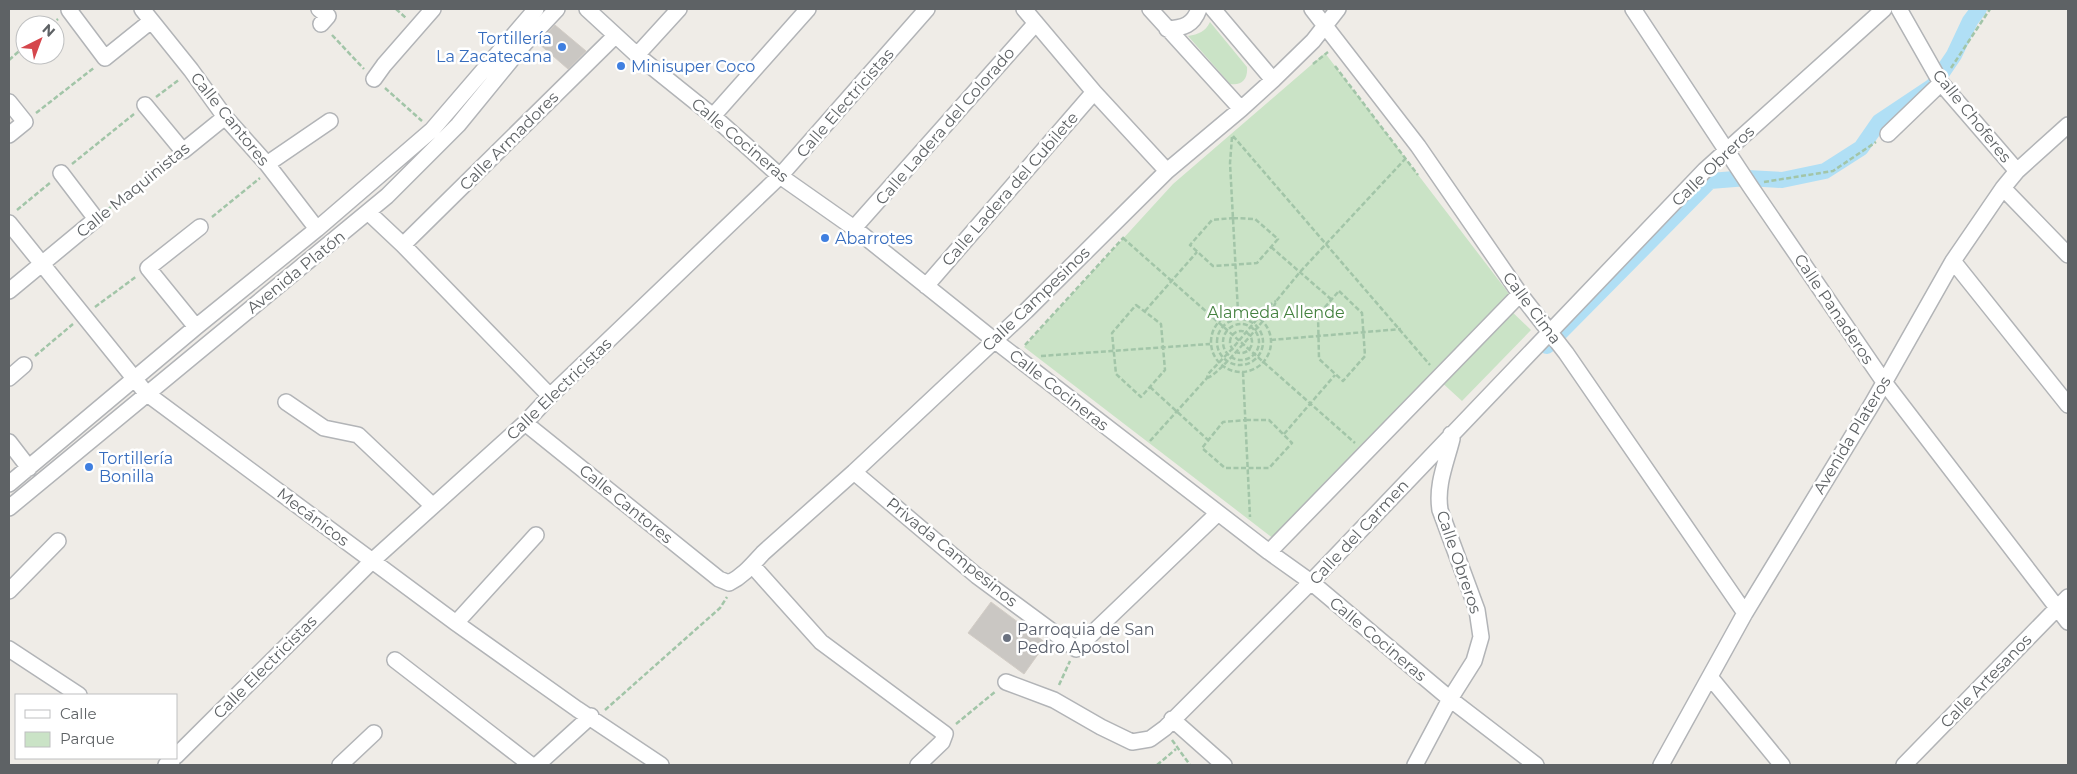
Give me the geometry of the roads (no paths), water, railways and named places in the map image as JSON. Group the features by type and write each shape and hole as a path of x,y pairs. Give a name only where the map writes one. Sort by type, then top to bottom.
{"street":[{"path":"374,79 433,9"},
{"name":"Avenida Platón","path":"9,484 196,327 317,230 432,130 536,9"},
{"name":"Avenida Platón","path":"9,508 146,393 369,213 407,178 458,125 525,43 557,9"},
{"name":"Calle Cocineras","path":"587,9 637,56 713,116 780,176 854,228 994,340 1269,552 1311,582 1450,699 1536,765"},
{"path":"637,56 679,9"},
{"path":"713,116 808,9"},
{"name":"Calle Electricistas","path":"178,754 372,561 525,423 550,396 780,176 927,9"},
{"path":"1024,9 1094,92 1167,171"},
{"path":"1150,9 1241,109"},
{"path":"1167,29 1186,27 1196,19 1199,9"},
{"path":"1213,9 1273,80"},
{"name":"Calle Cima","path":"1312,9 1418,146 1520,294 1566,353 1744,613"},
{"name":"Calle Campesinos","path":"729,583 738,578 762,553 854,472 994,340 1167,171 1273,80 1326,26 1338,9"},
{"name":"Calle Panaderos","path":"1633,9 1884,382 2068,622"},
{"name":"Calle Obreros","path":"1551,334 1705,170 1884,9"},
{"name":"Calle Choferes","path":"1899,9 1942,82 2017,171"},
{"path":"69,10 105,58 146,15"},
{"name":"Calle Cantores","path":"146,15 191,70 225,117 269,167 317,230"},
{"name":"Calle Ladera del Colorado","path":"854,228 1036,23"},
{"name":"Calle Armadores","path":"404,245 615,36"},
{"path":"1888,134 1942,82"},
{"name":"Calle Ladera del Cubilete","path":"926,286 1094,92"},
{"path":"9,102 25,122 9,135"},
{"name":"Calle Maquinistas","path":"145,105 183,150 225,117"},
{"path":"269,167 330,121"},
{"name":"Avenida Plateros","path":"1661,765 1744,613 1884,382 1953,261 2003,188 2017,171 2068,125"},
{"name":"Calle Maquinistas","path":"9,292 96,219 61,173"},
{"name":"Calle Choferes","path":"2003,188 2068,255"},
{"path":"369,213 404,245 550,396"},
{"name":"Mecánicos","path":"12,217 42,264 146,393 456,623 577,709 591,716 661,765"},
{"path":"196,327 148,268 200,227"},
{"path":"1953,261 2068,405"},
{"path":"1269,552 1520,294"},
{"name":"Calle del Carmen","path":"1006,682 1054,700 1132,742 1150,739 1168,724 1311,582 1451,434 1551,334"},
{"path":"9,378 24,365"},
{"path":"286,402 324,428 358,435 433,506"},
{"name":"Calle Cantores","path":"525,423 719,578 729,583"},
{"name":"Calle Obreros","path":"1415,765 1450,699 1474,661 1482,637 1477,610 1440,510 1438,497 1440,482 1452,439 1451,434"},
{"path":"9,442 29,468"},
{"name":"Privada Campesinos","path":"854,472 977,576 1076,649 1218,513"},
{"path":"456,623 536,535"},
{"path":"9,591 58,541"},
{"path":"752,565 821,642 945,734 942,742 918,765"},
{"name":"Calle Artesanos","path":"1904,765 2068,596"},
{"path":"9,649 77,694"},
{"path":"395,660 532,765"},
{"path":"1710,677 1782,765"},
{"path":"536,765 591,716"},
{"path":"1168,724 1224,765"},
{"path":"340,765 374,733"}],"waterway":[{"path":"1547,346 1710,181 1747,178 1782,180 1825,171 1861,148 1879,122 1933,86 1954,55 1970,21 1979,9"}],"place":[{"name":"Tortillería La Zacatecana","path":"562,47"},
{"name":"Minisuper Coco","path":"621,66"},
{"name":"Abarrotes","path":"825,238"},
{"name":"Tortillería Bonilla","path":"89,467"},
{"name":"Parroquia de San Pedro Apostol","path":"1007,638"}],"park label":[{"name":"Alameda Allende","path":"1276,312"}]}
